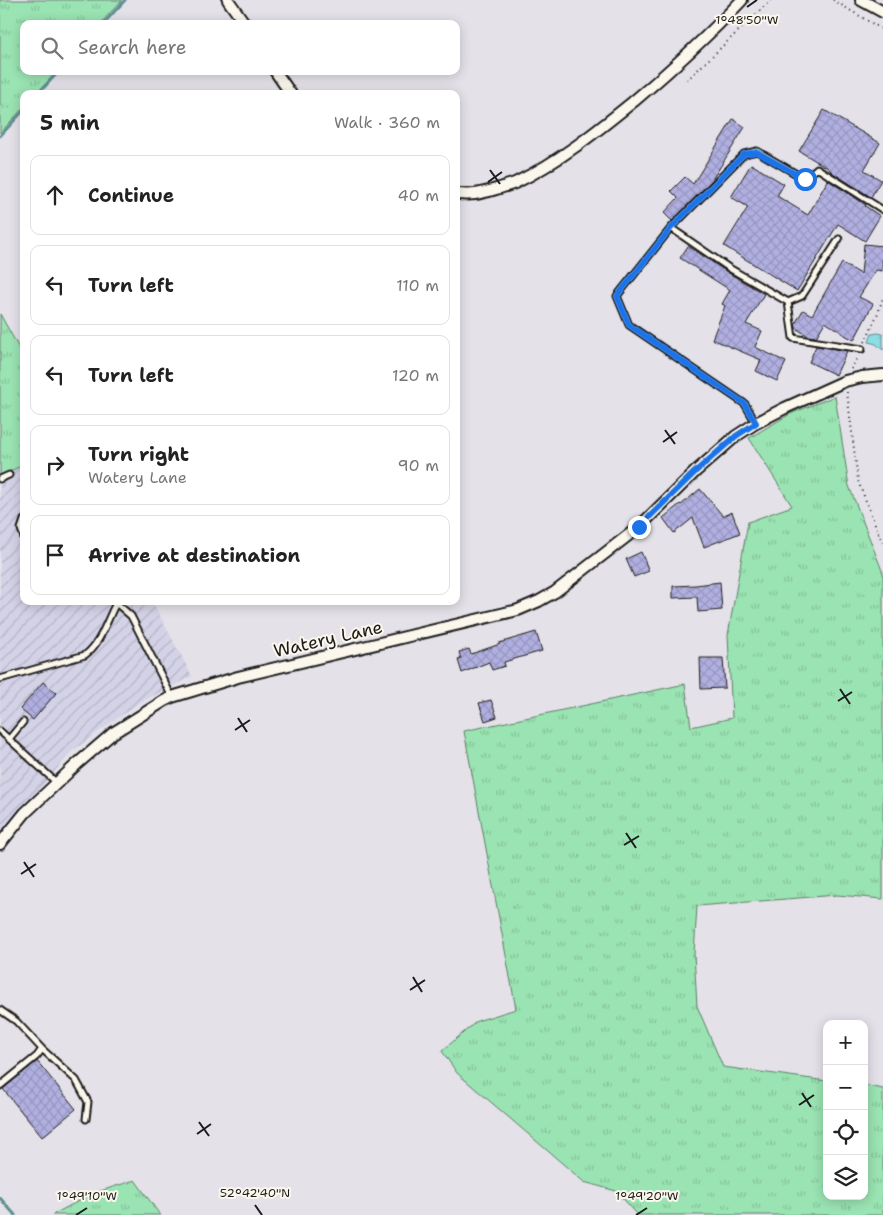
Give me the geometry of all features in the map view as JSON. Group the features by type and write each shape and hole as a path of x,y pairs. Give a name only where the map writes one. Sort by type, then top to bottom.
{"street":[{"path":"228,0 242,20"},
{"path":"460,194 475,194 514,183 550,164 601,128 648,90 742,0"},
{"path":"861,0 883,12"},
{"path":"279,75 288,90"},
{"name":"Watery Lane","path":"0,844 25,813 113,733 172,697 238,677 518,610 539,601 555,592 639,527 696,471 736,436 785,408 846,381 883,375"}],"lane":[{"path":"756,423 745,404 629,325 617,296 671,228 744,154 757,152 805,179 817,168 883,210"},
{"path":"671,228 729,268 788,302"},
{"path":"788,302 802,296 839,239"},
{"path":"788,302 793,338 862,349"},
{"path":"0,479 9,475"},
{"path":"0,679 85,655 92,650 97,642 114,605"},
{"path":"118,605 131,616 172,697"},
{"path":"9,739 23,722"},
{"path":"0,731 57,783"},
{"path":"0,1010 16,1021 42,1049 76,1080 88,1102 86,1119"},
{"path":"0,1086 37,1056 42,1049"}],"path":[{"path":"687,80 771,0"},
{"path":"834,0 883,30"},
{"path":"883,298 878,314 846,381 858,480 883,544"}],"shaded area":[{"path":"20,466 20,605 154,605 192,676 137,704 72,751 0,835 0,477"}],"green space":[{"path":"0,0 122,0 104,20 20,20 20,75 53,75 40,90 20,90 20,111 0,133"},
{"path":"0,314 20,350 20,466 0,477"},
{"path":"835,396 849,486 883,573 883,899 837,895 697,906 694,954 697,1006 723,1067 823,1080 823,1200 868,1200 868,1086 883,1089 883,1215 638,1215 616,1191 584,1182 457,1073 442,1051 477,1021 516,1009 464,731 685,684 691,727 732,718 728,635 748,522 792,506 749,438 790,414"},
{"path":"135,1180 160,1215 52,1215 94,1193"}],"water":[{"path":"872,334 883,334 883,350 876,344 869,342"}],"building":[{"path":"824,110 880,143 864,170 881,180 871,197 799,151"},
{"path":"733,119 745,127 712,180 672,221 664,213 678,198 671,191 685,177 693,184"},
{"path":"751,164 784,184 777,196 808,215 828,180 880,216 865,241 838,224 797,291 724,246 748,207 731,197"},
{"path":"864,244 883,246 882,271 876,270 859,297 873,304 854,340 825,322 816,337 808,336 796,328 795,324 803,310 812,315 842,263 861,274"},
{"path":"688,246 764,294 746,324 762,331 755,347 786,362 777,381 756,371 761,360 712,339 725,306 722,304 730,290 680,258"},
{"path":"816,346 847,351 836,375 809,362"},
{"path":"700,489 723,516 732,512 740,533 704,547 693,518 674,533 663,518"},
{"path":"641,552 649,571 634,577 626,559"},
{"path":"720,582 722,610 698,612 697,597 673,598 673,586"},
{"path":"536,632 542,651 504,662 505,666 492,670 489,662 462,673 458,660 461,659 459,652 469,649 471,654"},
{"path":"700,658 723,658 725,688 701,689"},
{"path":"43,682 56,693 33,720 20,709"},
{"path":"491,700 497,717 485,721 479,703"},
{"path":"37,1061 76,1109 42,1137 3,1089"}],"waterway":[{"path":"107,20 125,0"},
{"path":"42,90 55,75"},
{"path":"0,136 20,114"},
{"path":"0,1198 15,1215"}],"route":[{"path":"639,527 696,471 736,436 756,423 745,404 629,325 617,296 671,228 744,154 757,152 805,179"}]}
